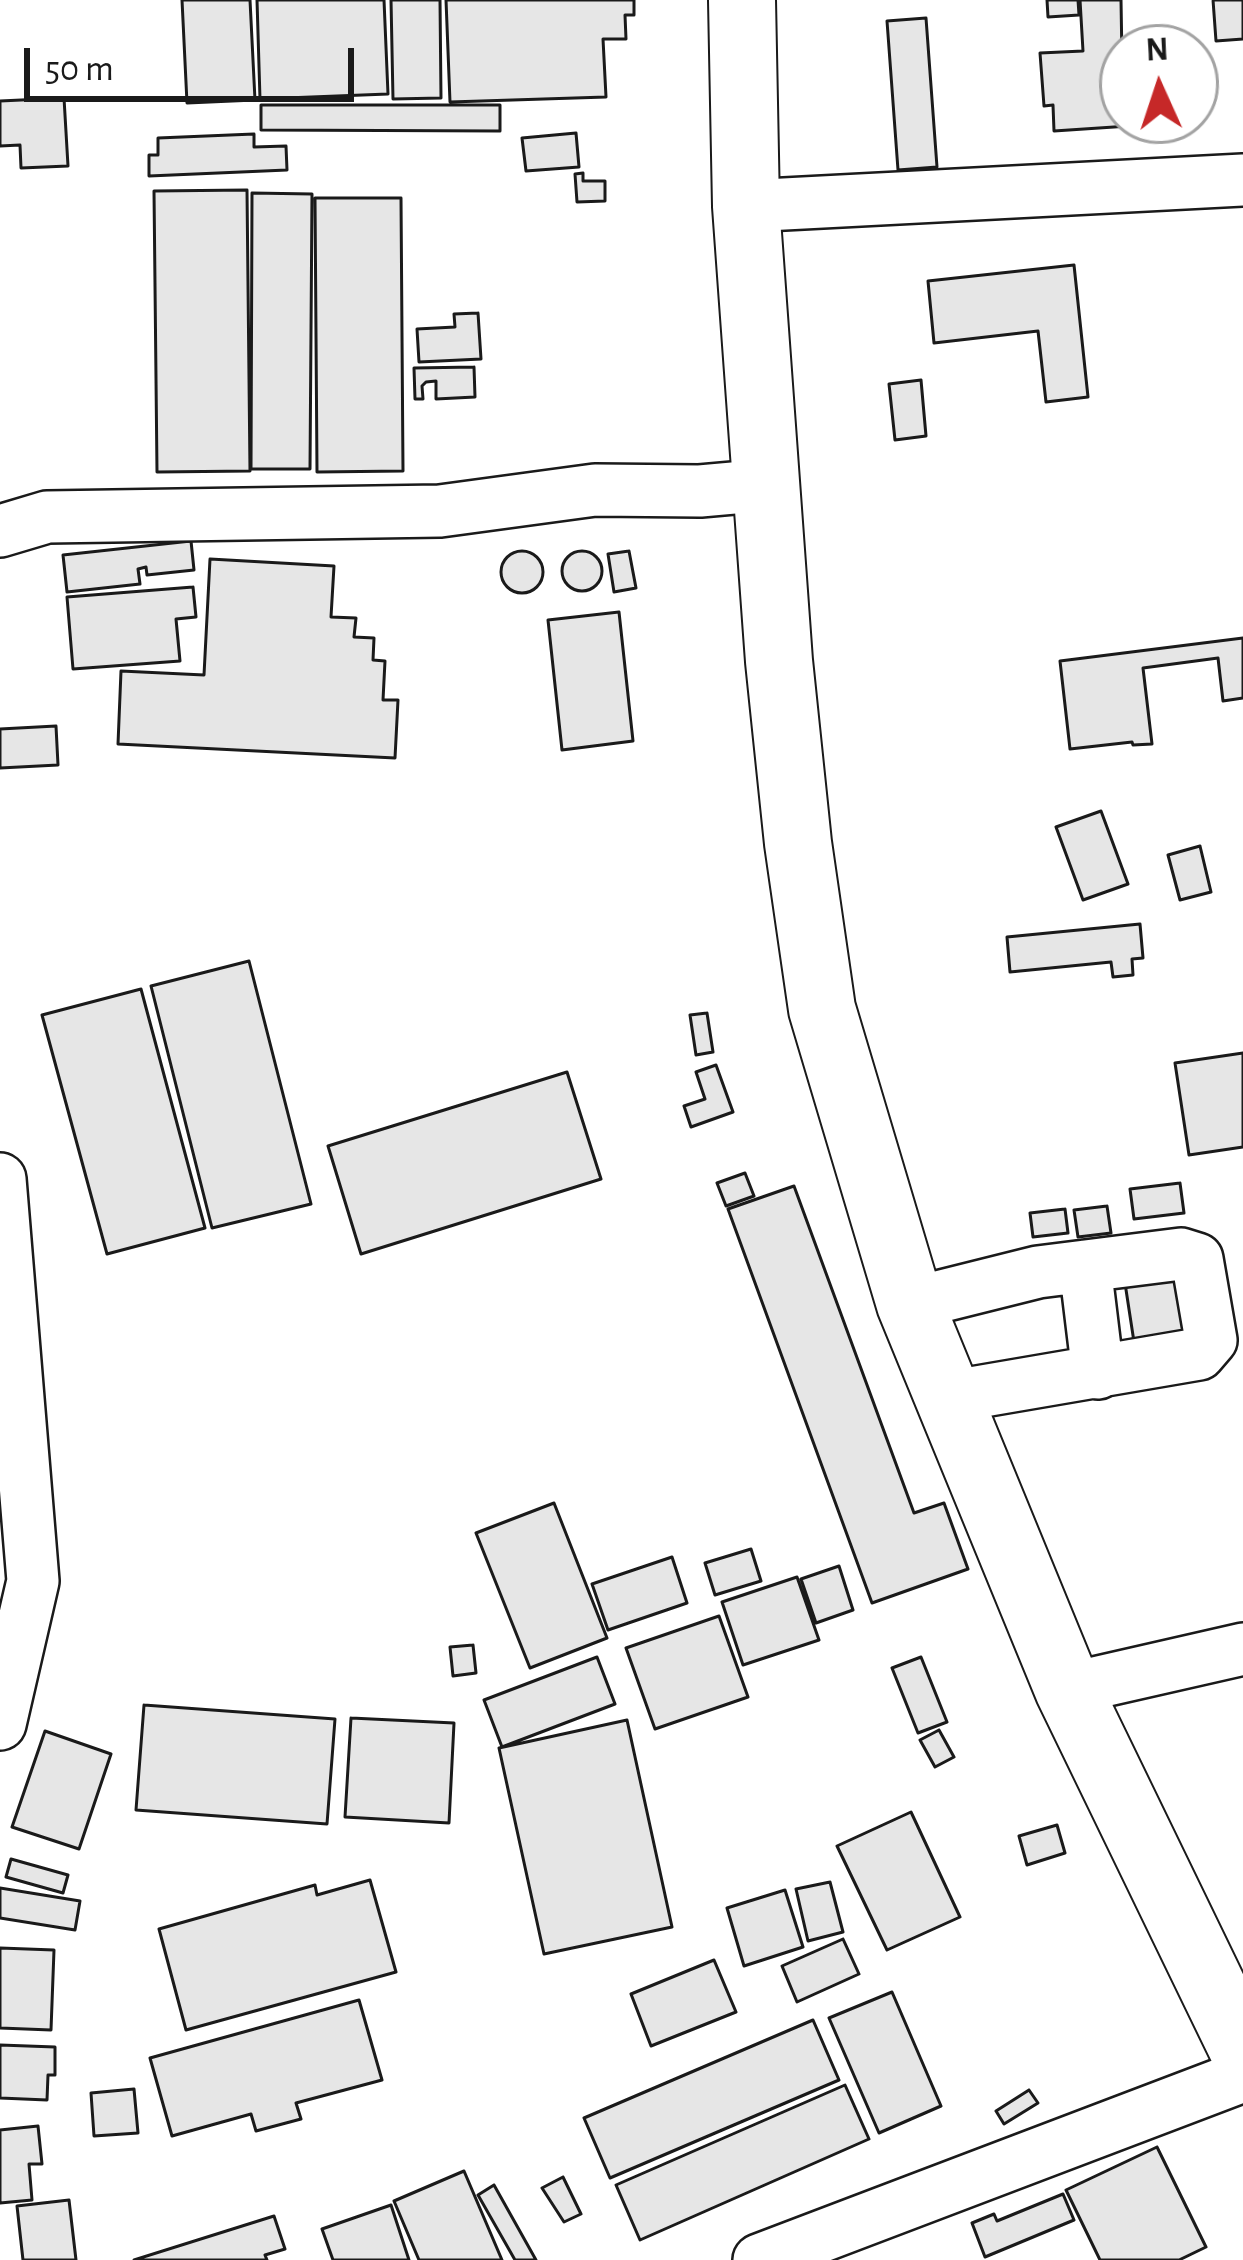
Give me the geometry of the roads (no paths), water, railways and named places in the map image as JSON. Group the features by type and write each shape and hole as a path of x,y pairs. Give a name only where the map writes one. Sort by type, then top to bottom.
{"highway":[{"path":"742,0 746,206 781,684 822,1010 910,1304 1069,1689 1243,2050"}],"street":[{"path":"746,206 1243,180"},
{"path":"0,531 47,517 440,511 595,490 700,491 767,485"},
{"path":"0,1179 33,1581 0,1724"},
{"path":"910,1304 1038,1272 1181,1254 1194,1257 1211,1340 1203,1352 1187,1359 948,1397"},
{"path":"1085,1266 1098,1373"},
{"path":"1069,1689 1243,1649"},
{"path":"759,2260 1243,2076"}]}
